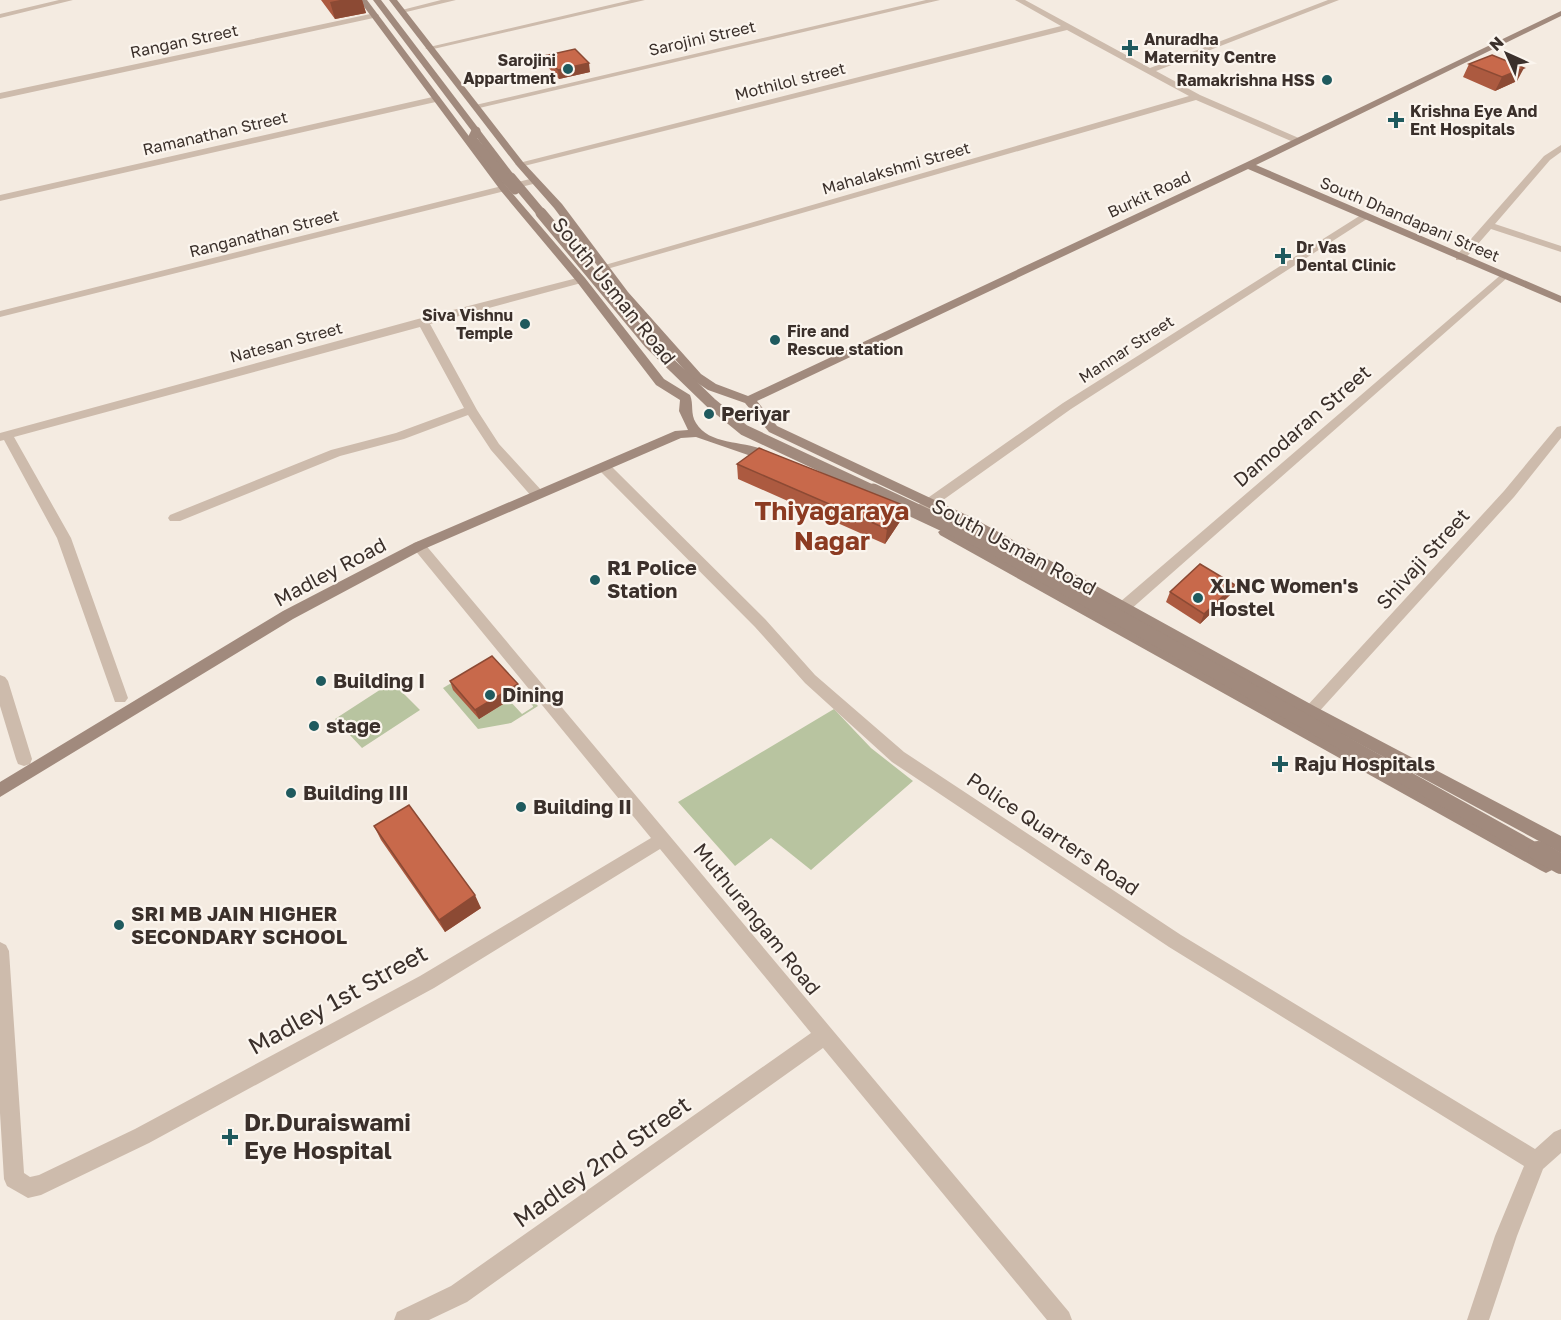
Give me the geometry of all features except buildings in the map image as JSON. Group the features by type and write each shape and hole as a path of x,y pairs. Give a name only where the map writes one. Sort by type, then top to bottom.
{"main road":[{"name":"South Usman Road","path":"363,0 378,7 437,99 504,189 581,280 660,382 686,398"},
{"name":"South Usman Road","path":"393,0 520,164 558,206 603,267 697,377 712,387 749,400 773,429 927,502 1125,606 1311,711 1561,845"},
{"path":"378,7 389,15 476,131 472,139 664,374 660,382"},
{"path":"378,7 394,10 457,91 464,93"},
{"name":"Burkit Road","path":"749,400 1248,165 1561,13"},
{"name":"South Usman Road","path":"476,131 525,193 678,373 715,408 744,430 993,547 1561,864"},
{"name":"South Dhandapani Street","path":"1248,165 1561,300"},
{"path":"699,433 688,421 685,410 686,398 696,390 712,387"},
{"path":"745,449 773,429"},
{"name":"South Usman Road","path":"699,433 720,445 745,449 951,535 1108,620 1561,874"},
{"name":"Madley Road","path":"0,790 278,621 419,546 680,434 699,433"}],"street":[{"path":"0,16 69,0"},
{"path":"402,12 452,0"},
{"path":"429,48 642,0"},
{"name":"Sarojini Street","path":"475,106 936,0"},
{"path":"1019,0 1197,97 1298,141"},
{"path":"1149,70 1335,0"},
{"name":"Rangan Street","path":"0,96 378,7"},
{"name":"Mothilol street","path":"520,164 1068,27"},
{"name":"Mahalakshmi Street","path":"603,267 1197,97"},
{"name":"Ramanathan Street","path":"0,198 437,99"},
{"path":"1460,258 1547,158 1561,148"},
{"path":"1547,158 1561,163"},
{"name":"Ranganathan Street","path":"0,314 534,181"},
{"name":"Mannar Street","path":"911,517 927,502 1067,406 1365,217"},
{"path":"1488,225 1561,249"},
{"name":"Damodaran Street","path":"1125,606 1503,276"},
{"name":"Natesan Street","path":"3,436 422,321 581,280"},
{"path":"422,321 471,410 495,447 537,494"},
{"path":"175,518 336,453 400,436 471,410"},
{"name":"Shivaji Street","path":"1311,711 1509,494 1561,430"},
{"path":"3,436 64,538 120,698"},
{"name":"Police Quarters Road","path":"605,468 760,623 810,679 898,757 1175,941 1536,1162"},
{"name":"Muthurangam Road","path":"419,546 1061,1320"},
{"path":"0,681 24,759"},
{"name":"Madley 1st Street","path":"0,951 14,1179 28,1188 41,1185 142,1136 427,982 663,839"},
{"name":"Madley 2nd Street","path":"405,1320 459,1294 824,1036"},
{"path":"1478,1320 1506,1236 1536,1162 1561,1139"}],"green space":[{"path":"493,658 538,706 511,723 478,729 443,688","holes":["495,666 533,706 522,714 509,700 479,719"]},
{"path":"392,682 420,710 362,748 335,719"},
{"path":"834,709 871,748 913,781 811,870 771,838 735,866 678,802"}],"place":[{"name":"Anuradha Maternity Centre","path":"1130,48"},
{"name":"Sarojini Appartment","path":"568,69"},
{"name":"Ramakrishna HSS","path":"1327,80"},
{"name":"Krishna Eye And Ent Hospitals","path":"1396,120"},
{"name":"Dr Vas Dental Clinic","path":"1283,256"},
{"name":"Siva Vishnu Temple","path":"525,324"},
{"name":"Fire and Rescue station","path":"775,340"},
{"name":"Periyar","path":"709,414"},
{"name":"R1 Police Station","path":"595,580"},
{"name":"XLNC Women's Hostel","path":"1198,598"},
{"name":"Building I","path":"321,681"},
{"name":"Dining","path":"490,695"},
{"name":"stage","path":"314,726"},
{"name":"Raju Hospitals","path":"1280,764"},
{"name":"Building III","path":"291,793"},
{"name":"Building II","path":"521,807"},
{"name":"SRI MB JAIN HIGHER SECONDARY SCHOOL","path":"119,925"},
{"name":"Dr.Duraiswami Eye Hospital","path":"230,1137"}],"district":[{"name":"Thiyagaraya Nagar","path":"832,526"}]}
